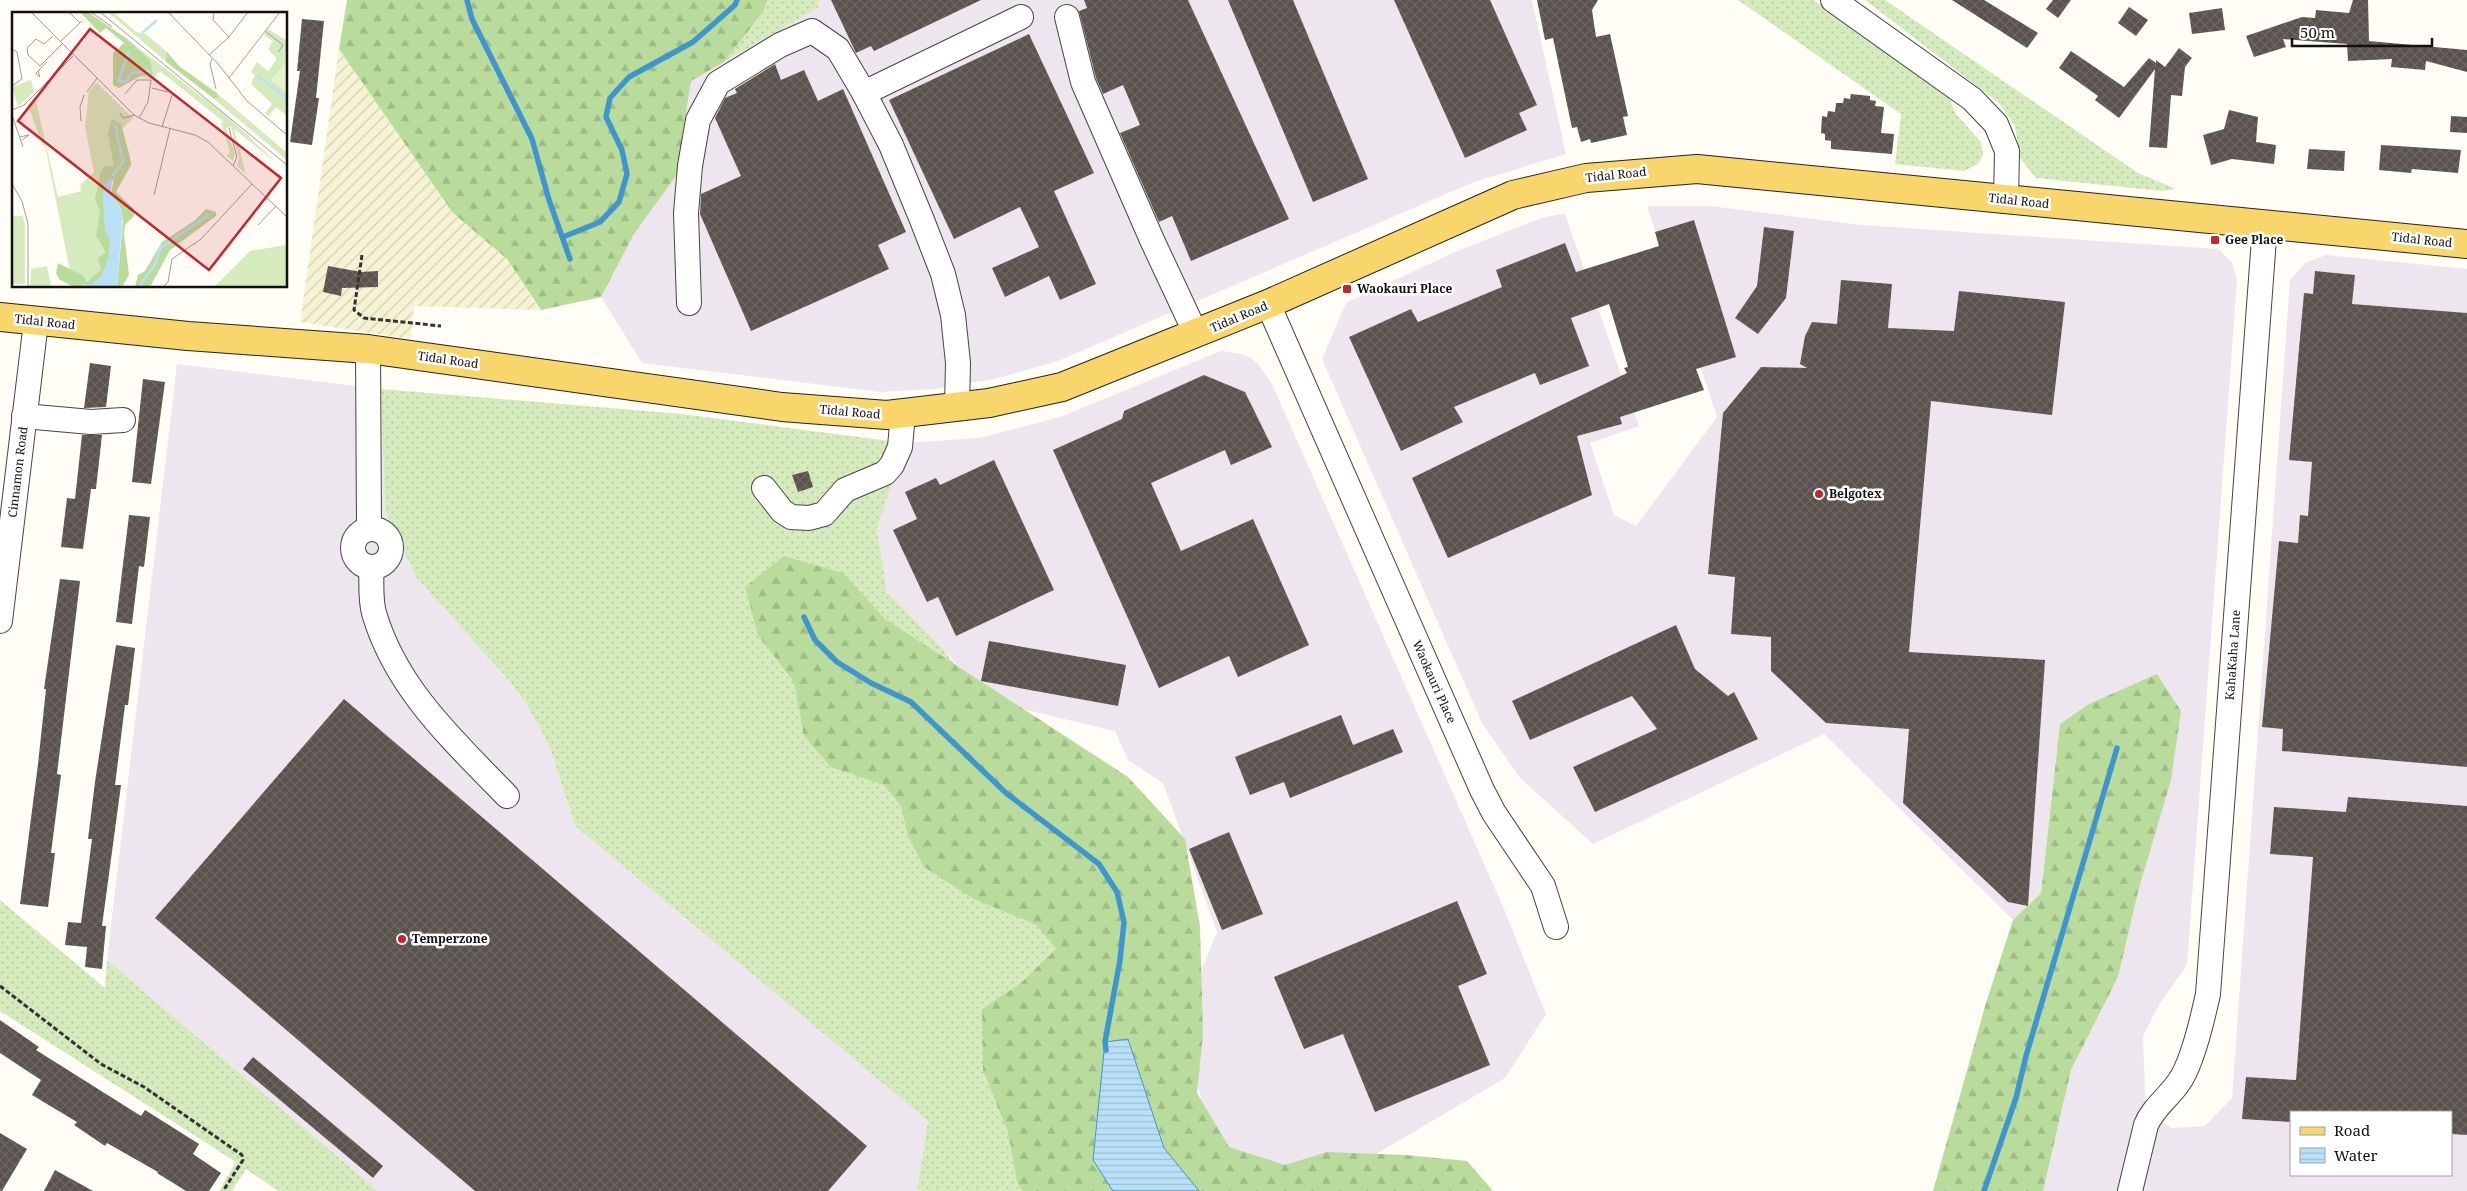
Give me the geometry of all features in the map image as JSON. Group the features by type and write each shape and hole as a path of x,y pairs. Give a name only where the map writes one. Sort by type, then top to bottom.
{"main road":[{"name":"Tidal Road","path":"0,317 36,322 368,349 782,406 887,415 989,404 1062,386 1268,304 1513,195 1586,178 1697,168 2467,244"}],"street":[{"path":"1834,0 1972,99 1990,117 2000,132 2007,151 2006,200"},
{"path":"864,93 1021,17"},
{"path":"1067,17 1083,82 1196,334"},
{"path":"689,303 686,213 690,166 698,120 718,83 780,45 812,31 838,49 864,93 891,145 943,274 953,315 958,363 957,407"},
{"name":"KahaKaha Lane","path":"2130,1191 2149,1116 2180,1081 2201,1027 2208,994 2265,225"},
{"name":"Waokauri Place","path":"1268,304 1482,790 1494,813 1543,886 1556,927"},
{"name":"Cinnamon Road","path":"0,621 36,322"},
{"path":"368,349 369,528 363,530 355,540 353,552 360,563 371,567 373,612 386,645 413,694 432,719 507,796"},
{"path":"764,488 782,511 791,517 809,518 824,514 845,490 884,474 892,465 900,447 903,414"},
{"path":"24,416 91,422 123,420"}],"path":[{"path":"362,255 354,310 357,315 364,318 440,326"},
{"path":"0,986 101,1064 144,1087 242,1154 243,1160 223,1191"}],"shaded area":[{"path":"819,0 1532,0 1566,154 1474,182 1058,361 994,379 935,389 880,392 642,363 601,297 634,234 676,176 691,81 818,8"},
{"path":"339,49 453,213 507,259 540,310 414,306 411,339 300,322"},
{"path":"1647,206 1710,206 1861,225 2218,249 2232,262 2237,280 2187,965 2160,1003 2143,1036 2145,1094 2149,1113 2172,1128 2205,1126 2232,1098 2290,280 2305,263 2326,255 2467,269 2467,1191 2043,1191 2071,1070 2118,977 2139,888 2060,724 2041,893 2013,920 1824,734 1593,844 1520,778 1482,723 1322,359 1346,303 1455,252 1544,217 1565,214 1639,426 1590,443 1614,515 1636,526 1717,417"},
{"path":"1221,351 1241,354 1251,358 1258,364 1272,384 1504,909 1546,1014 1505,1078 1320,1187 1220,1174 1181,1019 1217,932 1163,783 1128,760 1115,731 980,699 950,656 887,592 877,529 905,443 979,438 1060,417"},
{"path":"177,364 381,389 385,511 416,577 512,684 529,708 550,748 575,826 928,1121 917,1191 378,1191 107,960"}],"green space":[{"path":"347,0 768,0 763,12 724,62 691,81 676,176 634,234 601,297 541,310 507,259 453,213 339,49"},
{"path":"768,0 819,0 818,8 724,62 763,12"},
{"path":"1738,0 1814,0 1913,70 1949,98 1956,114 1981,142 1983,155 1978,164 1964,171 1895,164 1901,114"},
{"path":"1865,0 1885,0 2138,173 2176,189 2162,191 2036,178 2020,158 2015,126 1999,103"},
{"path":"381,389 682,414 905,443 877,529 887,592 944,650 980,699 1105,1042 1093,1160 1113,1191 917,1191 928,1121 575,826 550,748 529,708 512,684 416,577 385,511"},
{"path":"784,556 843,573 885,619 1128,777 1185,839 1200,927 1203,1034 1197,1093 1229,1147 1285,1165 1327,1152 1406,1155 1467,1161 1493,1191 1199,1191 1164,1148 1128,1040 1105,1043 1093,1160 1113,1191 1022,1191 1017,1181 1008,1132 983,1070 982,1009 1021,983 1056,949 1037,925 974,899 924,867 908,836 901,806 884,785 831,767 804,736 794,682 758,635 745,587"},
{"path":"2157,674 2181,711 2171,780 2139,888 2118,977 2071,1070 2043,1191 1933,1191 1986,1003 2013,920 2041,893 2060,724 2089,704"},
{"path":"0,900 105,988 107,960 378,1191 278,1191 246,1169 232,1191 219,1191 236,1162 0,1011"}],"water":[{"path":"1128,1039 1164,1148 1199,1191 1113,1191 1093,1160 1105,1042"}],"building":[{"path":"831,0 981,0 874,51 871,46 856,53"},
{"path":"1084,0 1188,0 1289,219 1191,261 1172,216 1159,222 1120,133 1140,125 1123,85 1103,94 1096,78 1079,11 1087,8"},
{"path":"1228,0 1293,0 1368,179 1313,202"},
{"path":"1394,0 1490,0 1537,105 1519,113 1527,130 1465,158"},
{"path":"1537,0 1598,0 1592,10 1596,37 1610,34 1628,116 1623,117 1627,135 1591,143 1590,139 1581,142 1577,127 1572,128 1553,38 1545,40"},
{"path":"1952,0 1984,0 2038,33 2027,48"},
{"path":"2053,0 2071,0 2058,18 2046,9"},
{"path":"2353,0 2368,0 2369,41 2467,50 2467,72 2426,61 2425,70 2391,67 2392,59 2348,61 2347,44 2283,39 2286,47 2254,57 2246,36 2302,17 2315,18 2316,10 2349,13"},
{"path":"2129,7 2148,20 2136,36 2118,23"},
{"path":"2222,8 2225,30 2192,34 2189,13"},
{"path":"302,19 324,21 316,98 319,98 312,145 290,142 300,71 297,71"},
{"path":"1029,34 1094,173 1054,191 1096,284 1060,300 1049,276 1005,297 992,268 1039,247 1020,207 954,239 889,100"},
{"path":"2179,48 2192,58 2185,67 2182,96 2171,95 2167,148 2149,147 2155,69 2119,118 2095,100 2098,96 2059,68 2071,51 2124,87 2149,58 2156,63 2156,60 2165,67"},
{"path":"775,64 781,80 804,70 818,101 843,89 906,232 878,245 889,269 751,331 700,214 701,194 741,176 715,118 725,98 737,93 735,89"},
{"path":"1851,94 1870,96 1870,100 1876,101 1875,106 1884,107 1881,133 1894,134 1892,154 1831,149 1831,141 1825,140 1825,134 1821,133 1822,116 1827,117 1828,111 1835,112 1836,103 1843,103 1844,98 1850,99"},
{"path":"2229,110 2258,117 2256,142 2276,145 2274,164 2232,159 2211,165 2203,135 2224,129"},
{"path":"2451,116 2467,117 2467,133 2450,132"},
{"path":"2381,145 2461,150 2458,173 2412,169 2411,173 2379,170"},
{"path":"2309,149 2345,151 2344,171 2307,169"},
{"path":"1694,220 1736,357 1696,369 1704,390 1620,417 1622,424 1577,436 1592,495 1448,558 1412,478 1627,373 1624,368 1628,367 1609,304 1571,318 1589,366 1540,385 1535,373 1454,407 1463,422 1401,451 1349,337 1411,309 1418,322 1502,287 1496,270 1565,243 1576,272 1659,246 1655,232"},
{"path":"1764,227 1794,231 1786,298 1758,334 1735,318 1757,286"},
{"path":"328,266 361,272 378,271 378,287 342,288 341,296 323,292"},
{"path":"2315,271 2355,275 2352,304 2467,313 2467,767 2282,751 2283,729 2262,727 2279,541 2298,543 2300,515 2308,516 2312,462 2289,460 2304,293 2313,294"},
{"name":"Belgotex","path":"1841,280 1892,284 1888,328 1954,331 1959,291 2065,302 2052,415 1931,401 1909,652 2045,660 2028,906 2008,902 1903,803 1909,729 1826,723 1771,671 1771,637 1731,634 1735,577 1708,574 1723,413 1761,367 1807,368 1800,364 1805,336 1812,322 1837,324"},
{"path":"90,363 111,366 106,407 84,408"},
{"path":"1204,375 1245,392 1272,447 1231,465 1225,450 1151,483 1181,551 1253,519 1309,645 1238,677 1229,656 1159,688 1053,450 1122,419 1124,411"},
{"path":"143,379 165,382 151,484 132,482"},
{"path":"82,435 102,435 96,489 91,489 83,549 61,547 67,498 75,499"},
{"path":"994,460 1054,590 956,636 938,597 927,602 893,530 917,519 905,492 936,478 940,485"},
{"path":"808,471 813,487 798,492 792,475"},
{"path":"129,515 150,517 144,567 139,566 132,624 116,622"},
{"path":"60,579 80,581 57,774 61,775 51,853 55,853 48,907 20,904 38,764 46,689 44,689"},
{"path":"1676,625 1695,669 1728,696 1734,692 1758,739 1595,812 1573,767 1657,729 1632,696 1530,740 1512,701"},
{"path":"989,641 1126,665 1118,706 981,681"},
{"path":"116,645 135,648 128,705 125,705 115,785 121,785 102,926 106,926 102,969 85,967 87,947 65,945 68,922 81,923 92,839 88,839 95,782"},
{"name":"Temperzone","path":"344,699 867,1146 828,1191 475,1191 155,918"},
{"path":"1341,715 1353,745 1393,729 1403,752 1290,798 1284,782 1250,795 1235,757"},
{"path":"2348,797 2467,806 2467,1135 2452,1134 2452,1111 2290,1111 2290,1122 2242,1119 2246,1077 2296,1080 2313,857 2270,854 2274,807 2346,812"},
{"path":"1229,832 1263,914 1222,930 1189,849"},
{"path":"1457,901 1487,974 1458,986 1490,1065 1375,1112 1343,1034 1304,1049 1274,977"},
{"path":"0,1020 39,1047 36,1050 141,1116 145,1110 199,1144 193,1154 221,1173 209,1191 186,1191 158,1172 107,1143 105,1146 74,1125 77,1122 32,1095 41,1080 0,1053"},
{"path":"253,1057 383,1166 373,1178 243,1069"},
{"path":"0,1133 27,1149 2,1191 0,1191"},
{"path":"55,1170 93,1191 44,1191"}],"waterway":[{"path":"467,0 472,19 532,139 549,200 570,259"},
{"path":"563,237 600,222 619,202 627,174 622,150 606,117 610,98 629,77 693,42 735,5 737,0"},
{"path":"804,617 815,640 837,662 871,683 911,702 1006,793 1099,864 1117,892 1124,922 1120,960 1105,1042 1106,1050"},
{"path":"1984,1191 2016,1098 2026,1056 2117,748"}],"place":[{"name":"Gee Place","path":"2215,240"},
{"name":"Waokauri Place","path":"1347,289"},
{"name":"Belgotex","path":"1819,494"},
{"name":"Temperzone","path":"402,939"}]}
